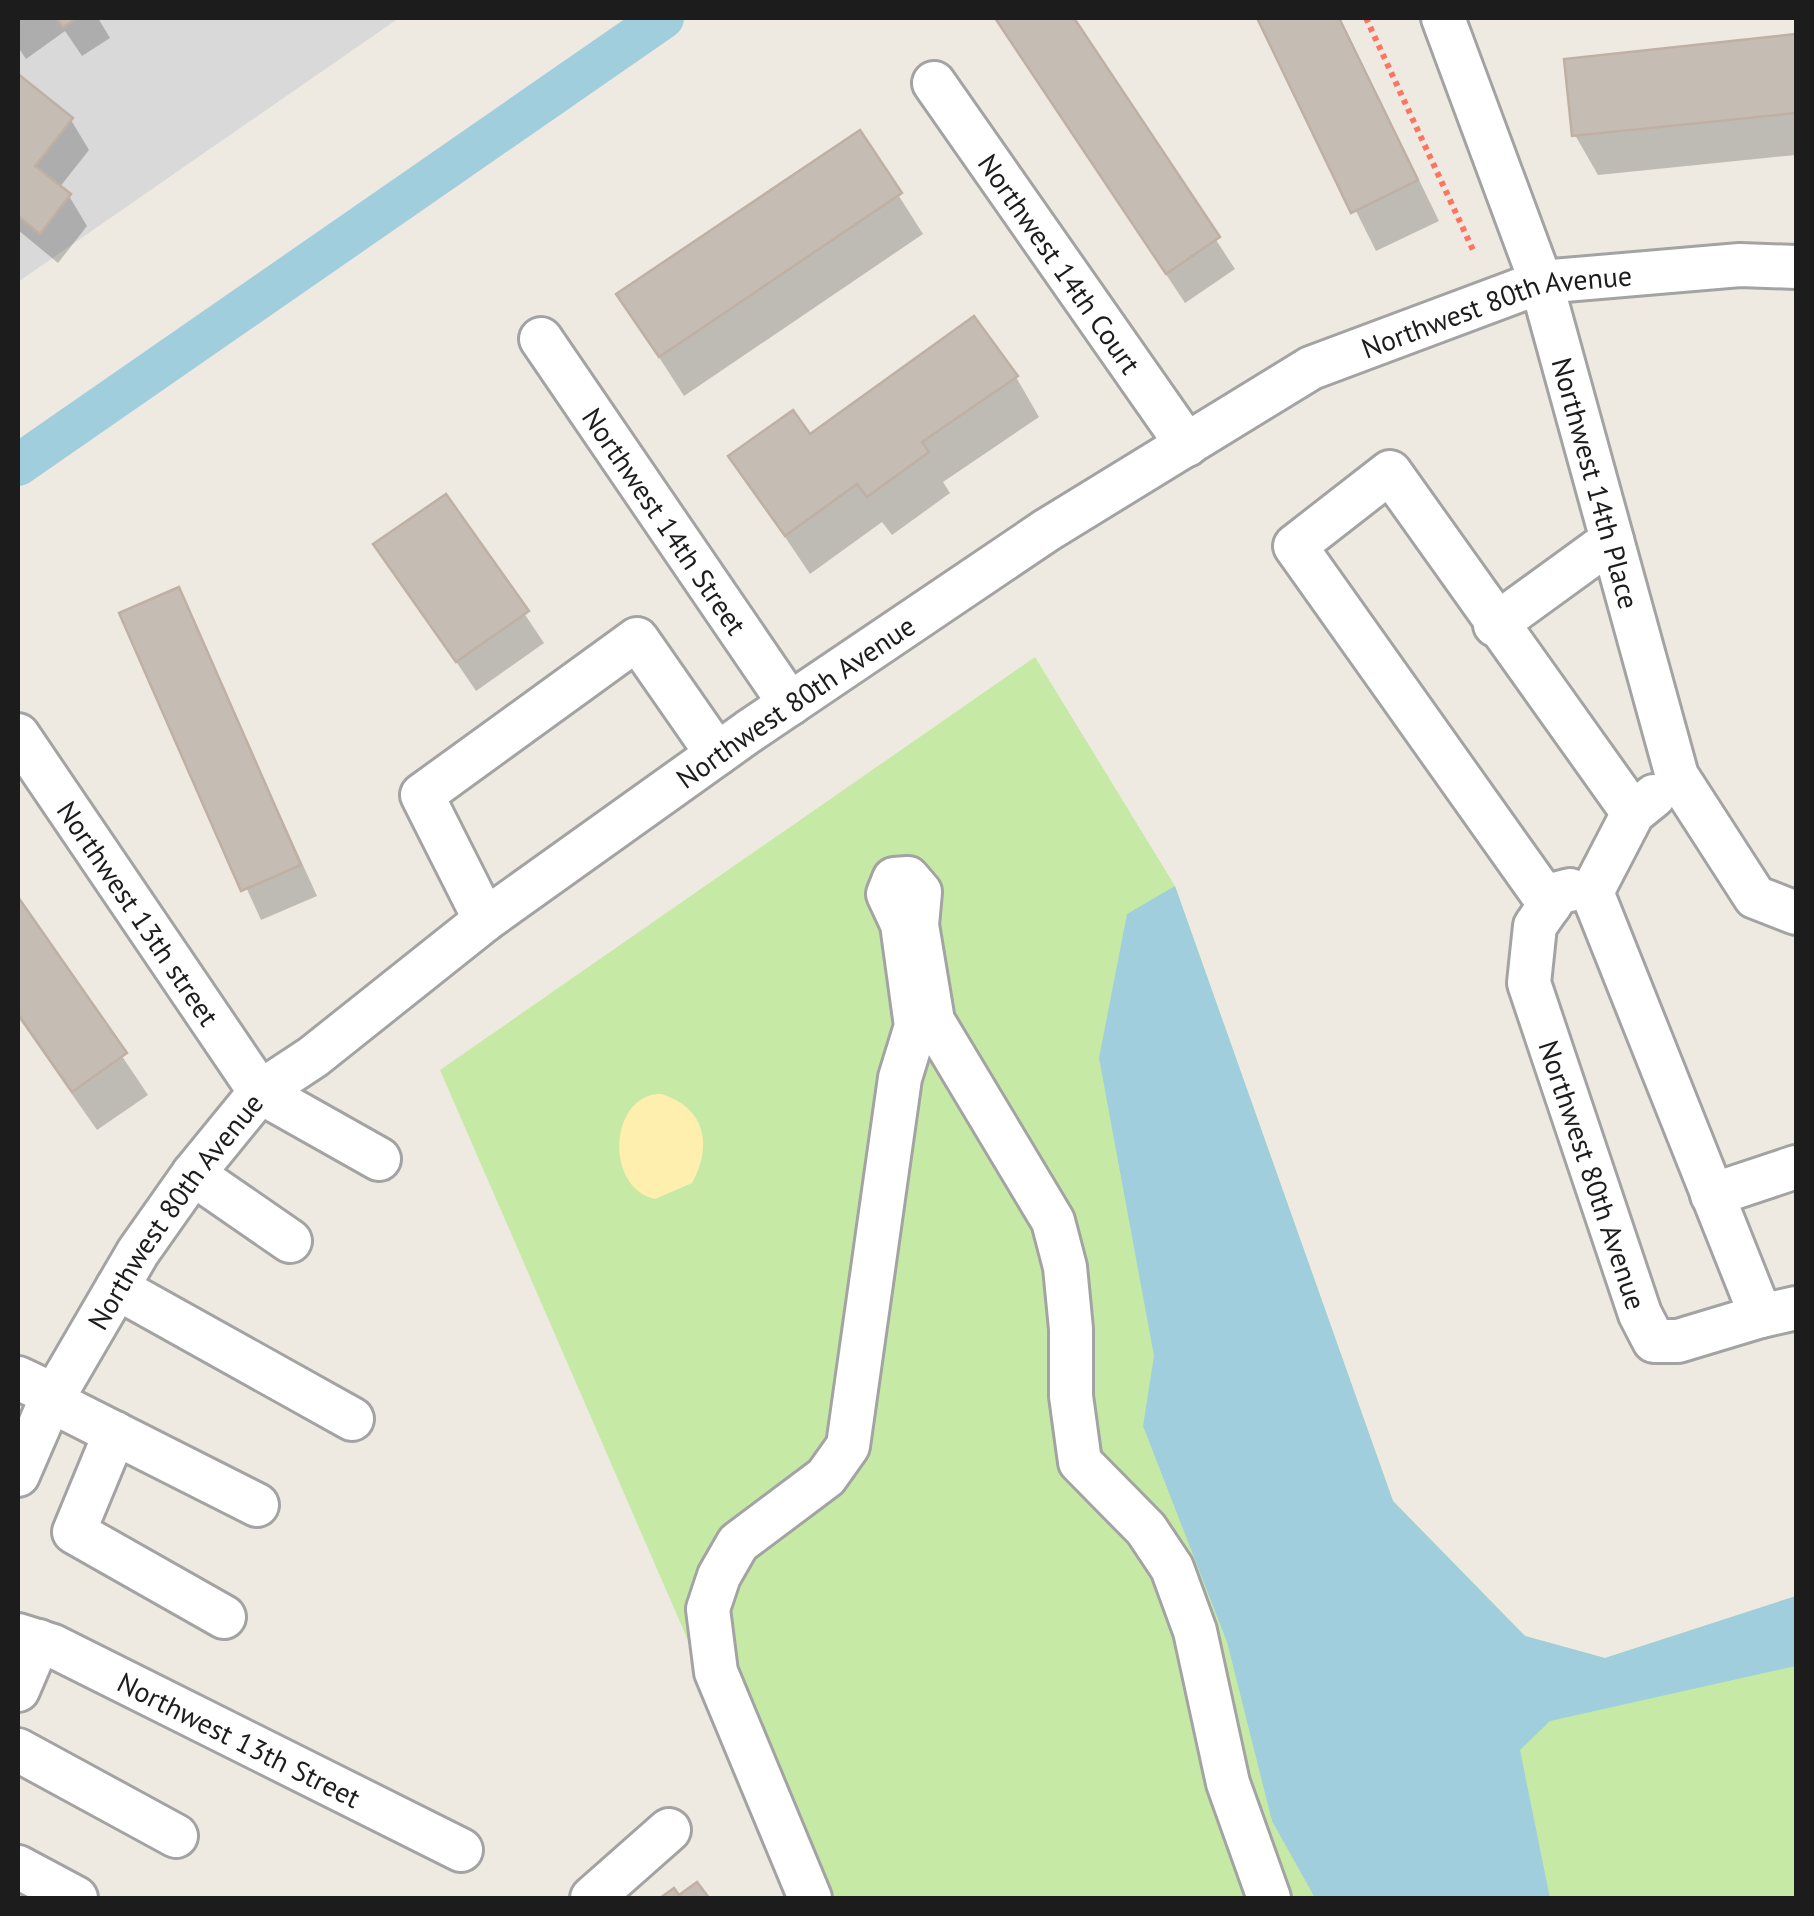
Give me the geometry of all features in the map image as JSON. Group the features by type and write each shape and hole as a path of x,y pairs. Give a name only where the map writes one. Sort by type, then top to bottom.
{"street":[{"name":"Northwest 14th Place","path":"1443,18 1541,282 1677,776 1755,898 1796,913"},
{"name":"Northwest 14th Court","path":"934,83 1187,444"},
{"name":"Northwest 80th Avenue","path":"18,1475 41,1391 117,1288 193,1174 260,1092 313,1057 485,920 790,704 1047,530 1311,368 1541,282 1740,265 1796,267"},
{"name":"Northwest 14th Street","path":"541,340 790,704"},
{"path":"1633,813 1494,625 1390,472 1295,546 1550,905 1558,893 1597,884 1633,813 1677,776"},
{"path":"1494,625 1612,540"},
{"path":"485,920 422,795 637,639 717,754"},
{"name":"Northwest 13th street","path":"18,736 260,1092"},
{"path":"810,1898 716,1672 708,1609 719,1576 738,1543 826,1477 848,1446 856,1416 880,1204 900,1078 916,1026 902,924 888,894 894,879 908,878 920,892 917,925 933,1021 1053,1220 1068,1298 1072,1396 1080,1462 1146,1529 1172,1568 1194,1632 1228,1784 1269,1898"},
{"name":"Northwest 80th Avenue","path":"1550,905 1535,926 1529,983 1640,1314 1654,1341 1678,1340 1779,1312 1712,1195 1592,892 1597,884"},
{"path":"260,1092 380,1159"},
{"path":"1712,1195 1796,1167"},
{"path":"193,1174 290,1241"},
{"path":"117,1288 352,1419"},
{"path":"41,1391 257,1505"},
{"path":"115,1433 74,1532 224,1618"},
{"path":"18,1690 28,1638"},
{"name":"Northwest 13th Street","path":"28,1638 461,1850"},
{"path":"18,1750 176,1836"},
{"path":"592,1898 669,1830"},
{"path":"18,1867 76,1898"}],"path":[{"path":"1366,18 1473,250"}],"shaded area":[{"path":"18,18 399,18 18,282"}],"green space":[{"path":"1035,657 1175,886 1393,1501 1525,1636 1605,1658 1796,1596 1796,1898 800,1898 440,1070"}],"sand":[{"path":"661,1094 676,1100 696,1118 703,1142 699,1169 692,1183 655,1199 638,1191 627,1178 619,1142 631,1109 644,1098"}],"water":[{"path":"1175,886 1393,1501 1525,1636 1605,1658 1796,1596 1796,1666 1550,1721 1520,1750 1550,1898 1315,1898 1272,1821 1227,1642 1143,1426 1154,1356 1099,1058 1127,914"}],"building":[{"path":"56,18 77,18 63,27"},
{"path":"995,18 1074,18 1220,237 1166,274"},
{"path":"1257,18 1339,18 1418,180 1351,213"},
{"path":"1796,34 1796,113 1572,136 1564,59"},
{"path":"18,74 73,118 35,166 71,194 40,234 18,216"},
{"path":"860,130 902,193 659,357 616,294"},
{"path":"974,316 1018,376 922,442 929,452 867,497 857,484 785,536 728,456 793,410 810,434"},
{"path":"446,494 529,611 456,662 373,544"},
{"path":"179,587 301,865 241,891 119,613"},
{"path":"18,897 127,1053 72,1092 18,1014"},
{"path":"697,1882 709,1898 660,1898 674,1888 679,1895"}],"waterway":[{"path":"18,465 663,18"}]}
